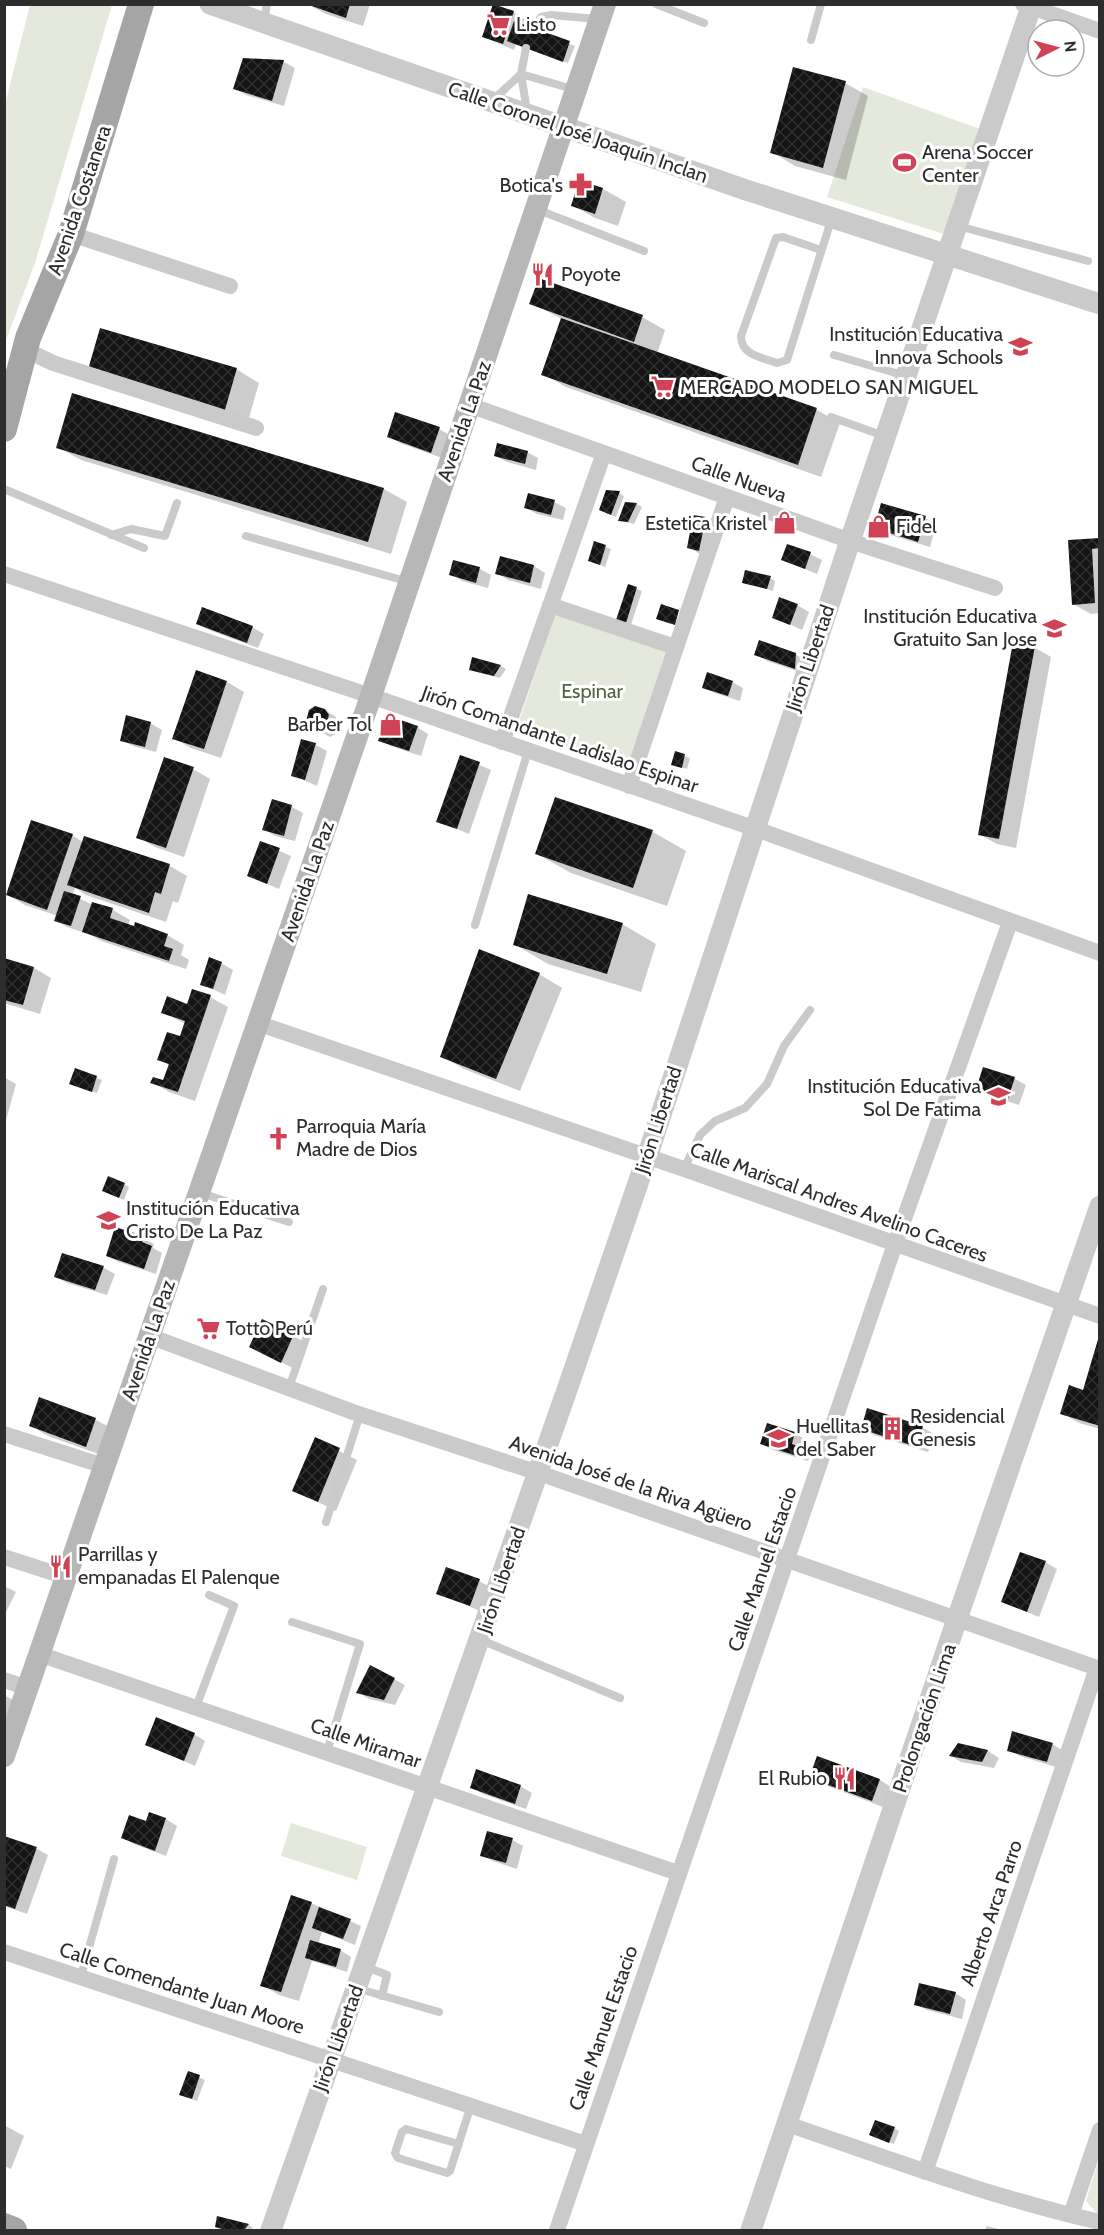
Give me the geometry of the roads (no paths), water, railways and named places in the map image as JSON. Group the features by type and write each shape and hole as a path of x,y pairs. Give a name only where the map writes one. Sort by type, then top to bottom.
{"main road":[{"name":"Avenida Costanera","path":"4,429 24,349 37,312 71,234 141,4"},
{"name":"Avenida La Paz","path":"4,1755 258,1023 603,12"},
{"path":"4,2226 14,2230"}],"street":[{"name":"Calle Coronel José Joaquín Inclan","path":"210,4 266,14 563,128 831,218 1100,304"},
{"path":"1029,5 1100,31"},
{"name":"Jirón Libertad","path":"271,2230 539,1473 1029,5"},
{"path":"71,234 230,286"},
{"path":"24,349 53,363 256,428"},
{"name":"Calle Nueva","path":"469,405 850,541 995,588"},
{"path":"502,741 604,453"},
{"path":"629,786 728,497"},
{"name":"Jirón Comandante Ladislao Espinar","path":"4,574 502,741 753,828 1100,953"},
{"path":"550,605 675,647"},
{"name":"Calle Manuel Estacio","path":"556,2230 895,1244 1010,922"},
{"name":"Calle Mariscal Andres Avelino Caceres","path":"258,1023 684,1169 1100,1316"},
{"name":"Prolongación Lima","path":"751,2230 957,1619 1100,1206"},
{"name":"Avenida José de la Riva Agüero","path":"149,1336 360,1414 539,1473 1098,1669"},
{"path":"4,1434 104,1466"},
{"path":"4,1557 66,1577"},
{"name":"Calle Miramar","path":"39,1654 678,1873"},
{"name":"Alberto Arca Parro","path":"925,2172 1098,1669"},
{"path":"4,1680 28,1688"},
{"name":"Calle Comendante Juan Moore","path":"4,1952 586,2144"},
{"path":"787,2124 925,2172 1100,2222"},
{"path":"1071,2215 1100,2130"}],"lane":[{"path":"656,4 704,22"},
{"path":"811,40 821,4"},
{"path":"533,28 541,17 603,12"},
{"path":"526,48 521,74 528,115"},
{"path":"521,74 576,90"},
{"path":"491,102 521,74"},
{"path":"535,209 644,251"},
{"path":"821,250 783,237 776,238 741,336 741,345 745,350 777,363 787,360 831,218"},
{"path":"957,225 1088,261"},
{"path":"834,355 906,376"},
{"path":"831,417 885,436"},
{"path":"4,489 144,548"},
{"path":"111,535 131,530 165,537 177,503"},
{"path":"246,536 409,582"},
{"path":"475,926 528,751"},
{"path":"684,1169 700,1135 715,1121 745,1108 767,1084 784,1046 810,1010"},
{"path":"199,1193 289,1222"},
{"path":"289,1388 323,1289"},
{"path":"326,1522 360,1414"},
{"path":"196,1707 234,1606 209,1595"},
{"path":"292,1622 360,1644 327,1752"},
{"path":"480,1640 620,1698"},
{"path":"81,1976 114,1859"},
{"path":"364,1965 387,1975 382,1996"},
{"path":"356,1987 439,2012"},
{"path":"459,2144 406,2129 402,2132 395,2153 398,2157 447,2174 450,2171 459,2144 471,2105"}],"place":[{"name":"Listo","path":"498,24"},
{"name":"Arena Soccer Center","path":"904,163"},
{"name":"Botica's","path":"581,185"},
{"name":"Poyote","path":"543,274"},
{"name":"Institución Educativa Innova Schools","path":"1021,346"},
{"name":"MERCADO MODELO SAN MIGUEL","path":"662,387"},
{"name":"Estetica Kristel","path":"785,523"},
{"name":"Fidel","path":"878,526"},
{"name":"Institución Educativa Gratuito San Jose","path":"1055,628"},
{"name":"Barber Tol","path":"390,724"},
{"name":"Institución Educativa Sol De Fatima","path":"999,1097"},
{"name":"Parroquia María Madre de Dios","path":"278,1138"},
{"name":"Institución Educativa Cristo De La Paz","path":"108,1220"},
{"name":"Totto Perú","path":"208,1328"},
{"name":"Residencial Genesis","path":"892,1428"},
{"name":"Huellitas del Saber","path":"778,1438"},
{"name":"Parrillas y empanadas El Palenque","path":"60,1566"},
{"name":"El Rubio","path":"845,1778"}],"park label":[{"name":"Espinar","path":"592,691"}]}
